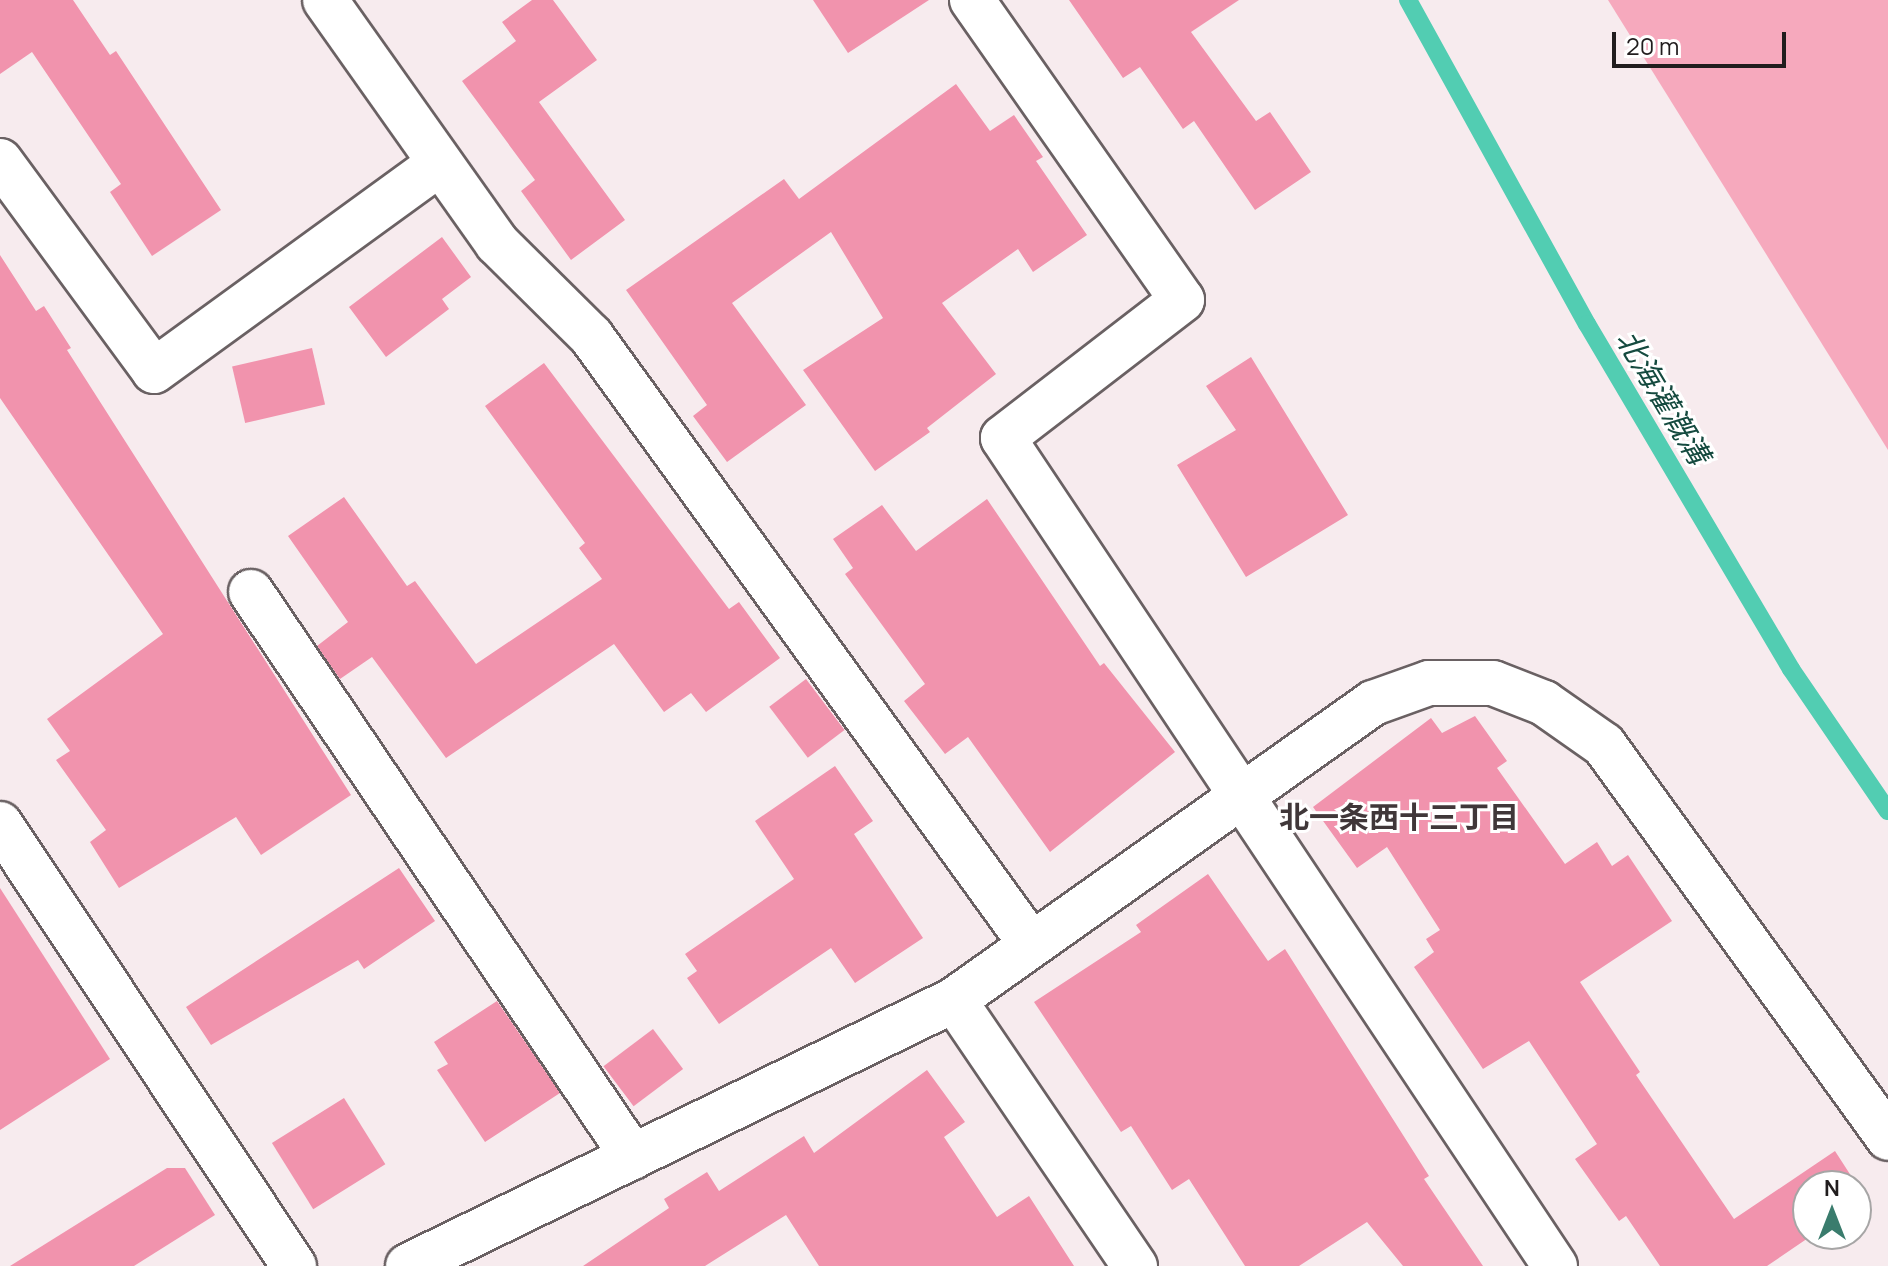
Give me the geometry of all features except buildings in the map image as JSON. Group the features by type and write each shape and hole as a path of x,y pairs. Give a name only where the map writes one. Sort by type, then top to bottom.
{"street":[{"path":"325,0 497,243 591,336 1031,944"},
{"path":"972,0 1182,300 1003,438 1238,797 1555,1266"},
{"path":"0,161 154,371 439,164"},
{"path":"251,592 633,1157"},
{"path":"408,1266 954,1000 1373,703 1429,683 1493,683 1544,703 1604,745 1888,1138"},
{"path":"0,824 294,1266"},
{"path":"954,1000 1135,1266"}],"shaded area":[{"path":"1608,0 1888,0 1888,450"}],"waterway":[{"name":"北海灌漑溝","path":"1408,0 1587,324 1791,669 1888,811"}],"district":[{"name":"北一条西十三丁目","path":"1399,817"}]}
